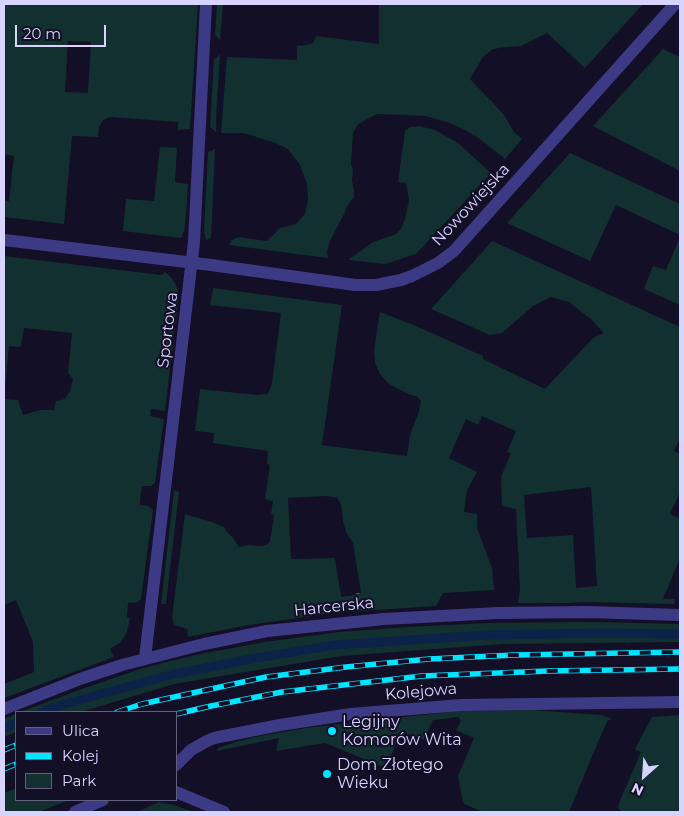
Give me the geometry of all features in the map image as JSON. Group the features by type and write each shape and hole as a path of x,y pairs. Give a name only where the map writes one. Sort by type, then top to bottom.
{"street":[{"name":"Sportowa","path":"145,658 194,242 206,4"},
{"name":"Nowowiejska","path":"4,240 192,262 356,285 376,285 412,276 438,263 454,250 675,4"},
{"name":"Harcerska","path":"4,709 80,679 145,658 267,631 384,619 498,613 589,612 680,615"},
{"name":"Kolejowa","path":"178,763 191,750 214,738 351,714 461,705 680,702"},
{"path":"178,793 224,812"},
{"path":"75,812 101,801"}],"green space":[{"path":"4,4 198,4 190,129 178,130 178,122 110,117 103,120 99,127 98,137 72,136 64,224 4,217 4,201 9,201 14,156 4,154","holes":["68,41 91,42 88,92 65,92"]},
{"path":"217,4 223,4 220,40 215,35"},
{"path":"379,4 642,5 585,68 547,33 521,46 493,49 483,57 470,79 504,115 514,132 522,139 505,159 480,139 450,123 426,116 377,114 358,124 353,133 351,164 354,197 347,206 330,241 327,252 328,258 229,245 232,240 238,237 267,241 280,228 296,224 305,214 308,200 307,184 300,165 288,149 244,133 221,133 227,57 297,60 297,46 313,43 316,36 379,44"},
{"path":"663,49 680,57 680,171 593,126"},
{"path":"220,54 216,132 210,127 214,60"},
{"path":"419,126 435,130 458,143 491,173 416,254 385,264 348,260 373,242 396,234 401,229 409,200 406,183 398,182 405,131 410,127"},
{"path":"160,147 177,148 175,182 188,184 184,231 181,238 123,231 126,199 154,201"},
{"path":"215,149 211,238 206,240 204,231 208,152"},
{"path":"570,153 680,204 680,235 616,205 590,261 507,223"},
{"path":"680,237 680,305 644,289 653,266 666,270"},
{"path":"492,241 680,327 680,438 674,451 680,454 680,492 670,514 680,519 680,558 663,599 675,599 674,604 518,603 520,589 516,509 502,506 501,477 511,453 507,452 516,431 482,416 478,425 466,419 449,458 477,472 467,490 464,512 477,514 477,528 492,568 494,590 443,593 436,606 332,613 249,625 188,637 187,629 174,625 172,617 185,514 224,527 239,547 248,545 261,546 270,542 274,515 271,514 273,501 265,499 270,465 267,464 268,451 213,443 214,433 195,431 200,389 257,395 268,394 272,383 281,313 210,305 213,288 342,305 322,445 407,456 410,435 421,401 418,397 389,384 380,374 375,363 374,350 380,312 483,356 483,359 545,389 593,338 604,333 592,320 569,302 551,297 533,306 502,333 490,335 431,309","holes":["591,487 597,586 576,588 573,535 527,538 524,495","327,496 337,498 341,504 346,532 353,543 361,593 356,593 355,595 341,597 335,558 291,559 288,498"]},
{"path":"4,256 161,275 165,272 176,285 178,302 165,411 151,409 150,416 164,419 155,483 151,486 142,486 140,505 148,506 153,510 141,599 136,603 128,603 127,617 130,618 127,632 121,642 110,649 114,657 4,698 4,684 34,672 33,642 16,600 4,605 4,399 18,400 23,415 40,410 54,410 56,401 65,399 70,391 73,379 68,373 72,333 24,328 21,347 9,346 4,398"},
{"path":"174,490 179,492 166,604 161,604"},
{"path":"596,622 680,624 680,642 503,644 341,656 174,684 84,711 23,711 143,668 195,655 265,642 339,632 488,623"},
{"path":"532,710 602,715 611,720 608,720 601,735 569,812 483,812 464,804 458,776 474,738 456,730 461,721 458,717 433,720 424,740 401,731 386,768 325,743 276,751 279,738 217,751 218,748 255,737 306,728 458,711"},
{"path":"15,714 15,732 4,737 4,719"},
{"path":"680,715 680,812 622,812 618,808 619,803 641,752 635,749 652,717"},
{"path":"15,788 15,801 66,801 39,812 4,812 4,793"},
{"path":"159,802 177,806 193,812 137,812"}],"waterway":[{"path":"46,711 170,675 335,645 488,635 680,634"},
{"path":"4,728 15,723"}],"railway":[{"path":"120,711 142,704 266,677 346,667 429,659 515,655 680,652"},
{"path":"178,714 282,692 422,676 548,671 680,669"},
{"path":"4,750 15,745"},
{"path":"4,769 15,764"}],"place":[{"name":"Legijny Komorów Wita","path":"332,731"},
{"name":"Dom Złotego Wieku","path":"327,774"}]}
